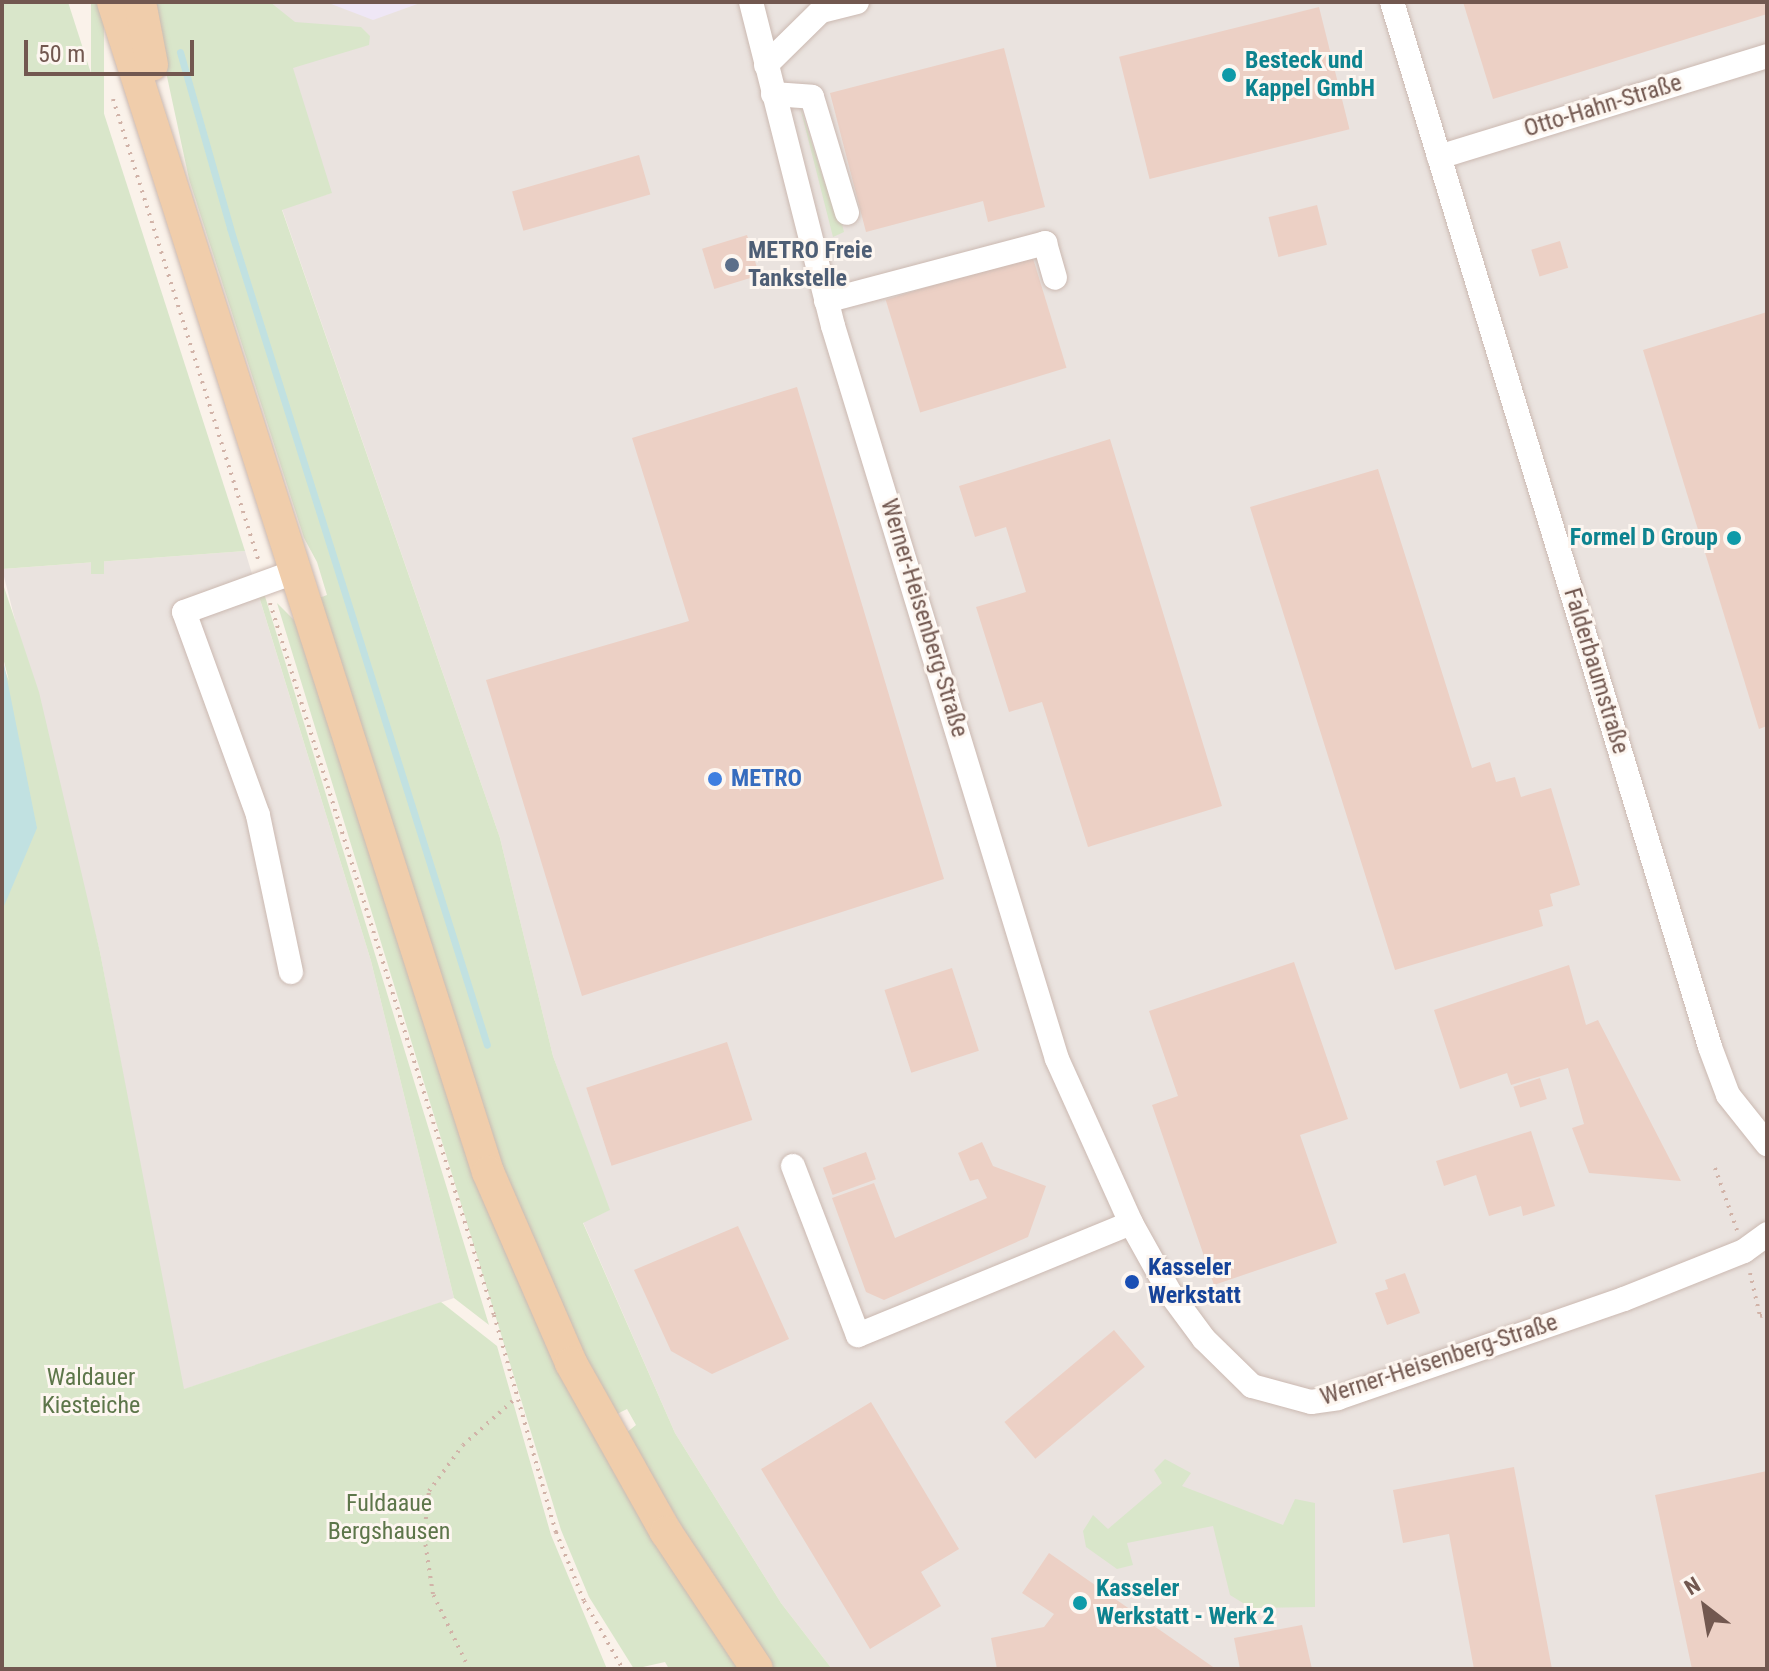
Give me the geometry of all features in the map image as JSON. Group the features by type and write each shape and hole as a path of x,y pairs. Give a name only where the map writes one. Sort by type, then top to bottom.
{"main road":[{"path":"113,2 175,182 460,1095 521,1252 571,1363 627,1465 757,1669"},
{"path":"140,2 175,182"}],"street":[{"name":"Werner-Heisenberg-Straße","path":"751,2 826,301 1057,1059 1131,1223 1170,1293 1204,1339 1252,1386 1311,1402 1338,1398 1624,1299 1744,1251 1767,1234"},
{"path":"766,65 820,6 857,2"},
{"name":"Falderbaumstraße","path":"1392,2 1710,1047 1728,1095 1767,1144"},
{"name":"Otto-Hahn-Straße","path":"1439,157 1767,56"},
{"path":"773,94 812,97 847,213"},
{"path":"826,301 1045,243 1055,278"},
{"path":"291,972 258,815 184,612 297,571"},
{"path":"793,1166 858,1335 1131,1223"}],"path":[{"path":"110,91 266,582 556,1532 584,1601 623,1669"},
{"path":"469,1669 433,1594 424,1535 429,1491 463,1445 516,1398"}],"shaded area":[{"path":"269,2 1767,2 1767,1669 832,1669 781,1603 675,1433 583,1222 609,1210 553,1056 500,838 282,209 331,193"},
{"path":"326,2 423,2 373,20"},
{"path":"245,551 371,961 454,1298 182,1390 100,952 2,569"}],"green space":[{"path":"2,2 68,2 245,551 2,569"},
{"path":"91,2 104,2 104,574 91,574"},
{"path":"151,2 270,2 295,22 361,27 370,36 369,45 293,68 332,193 282,210 500,838 553,1056 610,1210 583,1223 675,1433 781,1603 832,1669 774,1669 732,1610 626,1433 636,1425 627,1409 615,1415 584,1358 501,1166 319,598 327,595 317,562 304,538 189,179"},
{"path":"799,103 825,184 833,189 844,232 833,237"},
{"path":"2,581 39,692 100,952 184,1389 441,1302 497,1346 551,1535 607,1669 2,1669 2,663 9,681 2,654"},
{"path":"258,593 264,593 489,1325 454,1298 371,961"},
{"path":"277,603 296,622 476,1177 653,1538 739,1669 669,1669 665,1662 634,1669 589,1597 561,1530"},
{"path":"1165,1459 1191,1473 1182,1486 1283,1525 1295,1499 1315,1503 1315,1607 1251,1608 1230,1595 1213,1526 1127,1543 1133,1565 1117,1569 1086,1547 1083,1531 1093,1515 1108,1529 1162,1483 1154,1470"}],"water":[{"path":"2,654 37,828 2,911"}],"building":[{"path":"1463,2 1767,2 1767,14 1493,99"},
{"name":"Besteck und Kappel GmbH","path":"1319,7 1349,129 1150,179 1119,57"},
{"path":"1004,48 1045,207 988,222 983,201 866,232 830,93"},
{"path":"639,155 650,194 523,231 512,191"},
{"path":"1317,205 1327,245 1278,257 1268,217"},
{"path":"747,235 759,275 714,289 702,249"},
{"path":"1560,241 1568,268 1539,277 1531,250"},
{"path":"1032,255 1066,368 920,413 886,300"},
{"name":"Formel D Group","path":"1767,312 1767,726 1759,729 1643,350"},
{"name":"METRO","path":"797,387 944,879 582,996 486,680 689,621 632,438"},
{"path":"1110,439 1222,806 1088,847 1042,702 1009,712 976,607 1026,592 1006,527 975,537 959,486"},
{"path":"1378,469 1472,768 1490,762 1496,782 1515,777 1521,797 1551,788 1580,885 1550,894 1553,906 1539,910 1543,926 1395,970 1250,507"},
{"path":"1294,962 1348,1119 1300,1135 1337,1243 1214,1285 1152,1105 1178,1096 1149,1011"},
{"path":"1569,965 1586,1025 1598,1020 1681,1181 1589,1173 1572,1128 1584,1124 1568,1068 1511,1085 1507,1073 1460,1089 1434,1010"},
{"path":"952,968 979,1051 911,1073 884,990"},
{"path":"727,1042 752,1120 612,1166 586,1088"},
{"path":"1540,1078 1547,1099 1520,1108 1513,1087"},
{"path":"1531,1131 1555,1206 1523,1216 1521,1206 1489,1216 1476,1175 1444,1186 1436,1161"},
{"path":"982,1142 993,1166 1046,1186 1028,1237 884,1300 866,1292 832,1198 874,1183 895,1238 987,1198 978,1179 970,1181 958,1153"},
{"path":"866,1152 876,1179 833,1195 823,1168"},
{"path":"738,1226 789,1339 712,1374 671,1351 634,1270"},
{"path":"1405,1273 1420,1313 1387,1325 1375,1293 1388,1289 1385,1280"},
{"path":"1114,1330 1145,1367 1035,1459 1004,1422"},
{"path":"871,1402 959,1549 921,1572 941,1606 870,1649 761,1469"},
{"path":"1514,1467 1552,1669 1474,1669 1449,1534 1403,1543 1393,1490"},
{"path":"1767,1471 1767,1669 1692,1669 1655,1495"},
{"name":"Kasseler Werkstatt - Werk 2","path":"1049,1553 1216,1669 997,1669 991,1638 1044,1627 1054,1614 1022,1593"},
{"name":"Kasseler Werkstatt - Werk 2","path":"1302,1625 1312,1669 1240,1669 1234,1638"}],"waterway":[{"path":"180,52 230,228 487,1045"}],"place":[{"name":"Besteck und Kappel GmbH","path":"1229,75"},
{"name":"METRO Freie Tankstelle","path":"732,265"},
{"name":"Formel D Group","path":"1734,538"},
{"name":"METRO","path":"715,779"},
{"name":"Kasseler Werkstatt","path":"1132,1282"},
{"name":"Kasseler Werkstatt - Werk 2","path":"1080,1603"}],"park label":[{"name":"Waldauer Kiesteiche","path":"91,1392"},
{"name":"Fuldaaue Bergshausen","path":"389,1518"}]}
